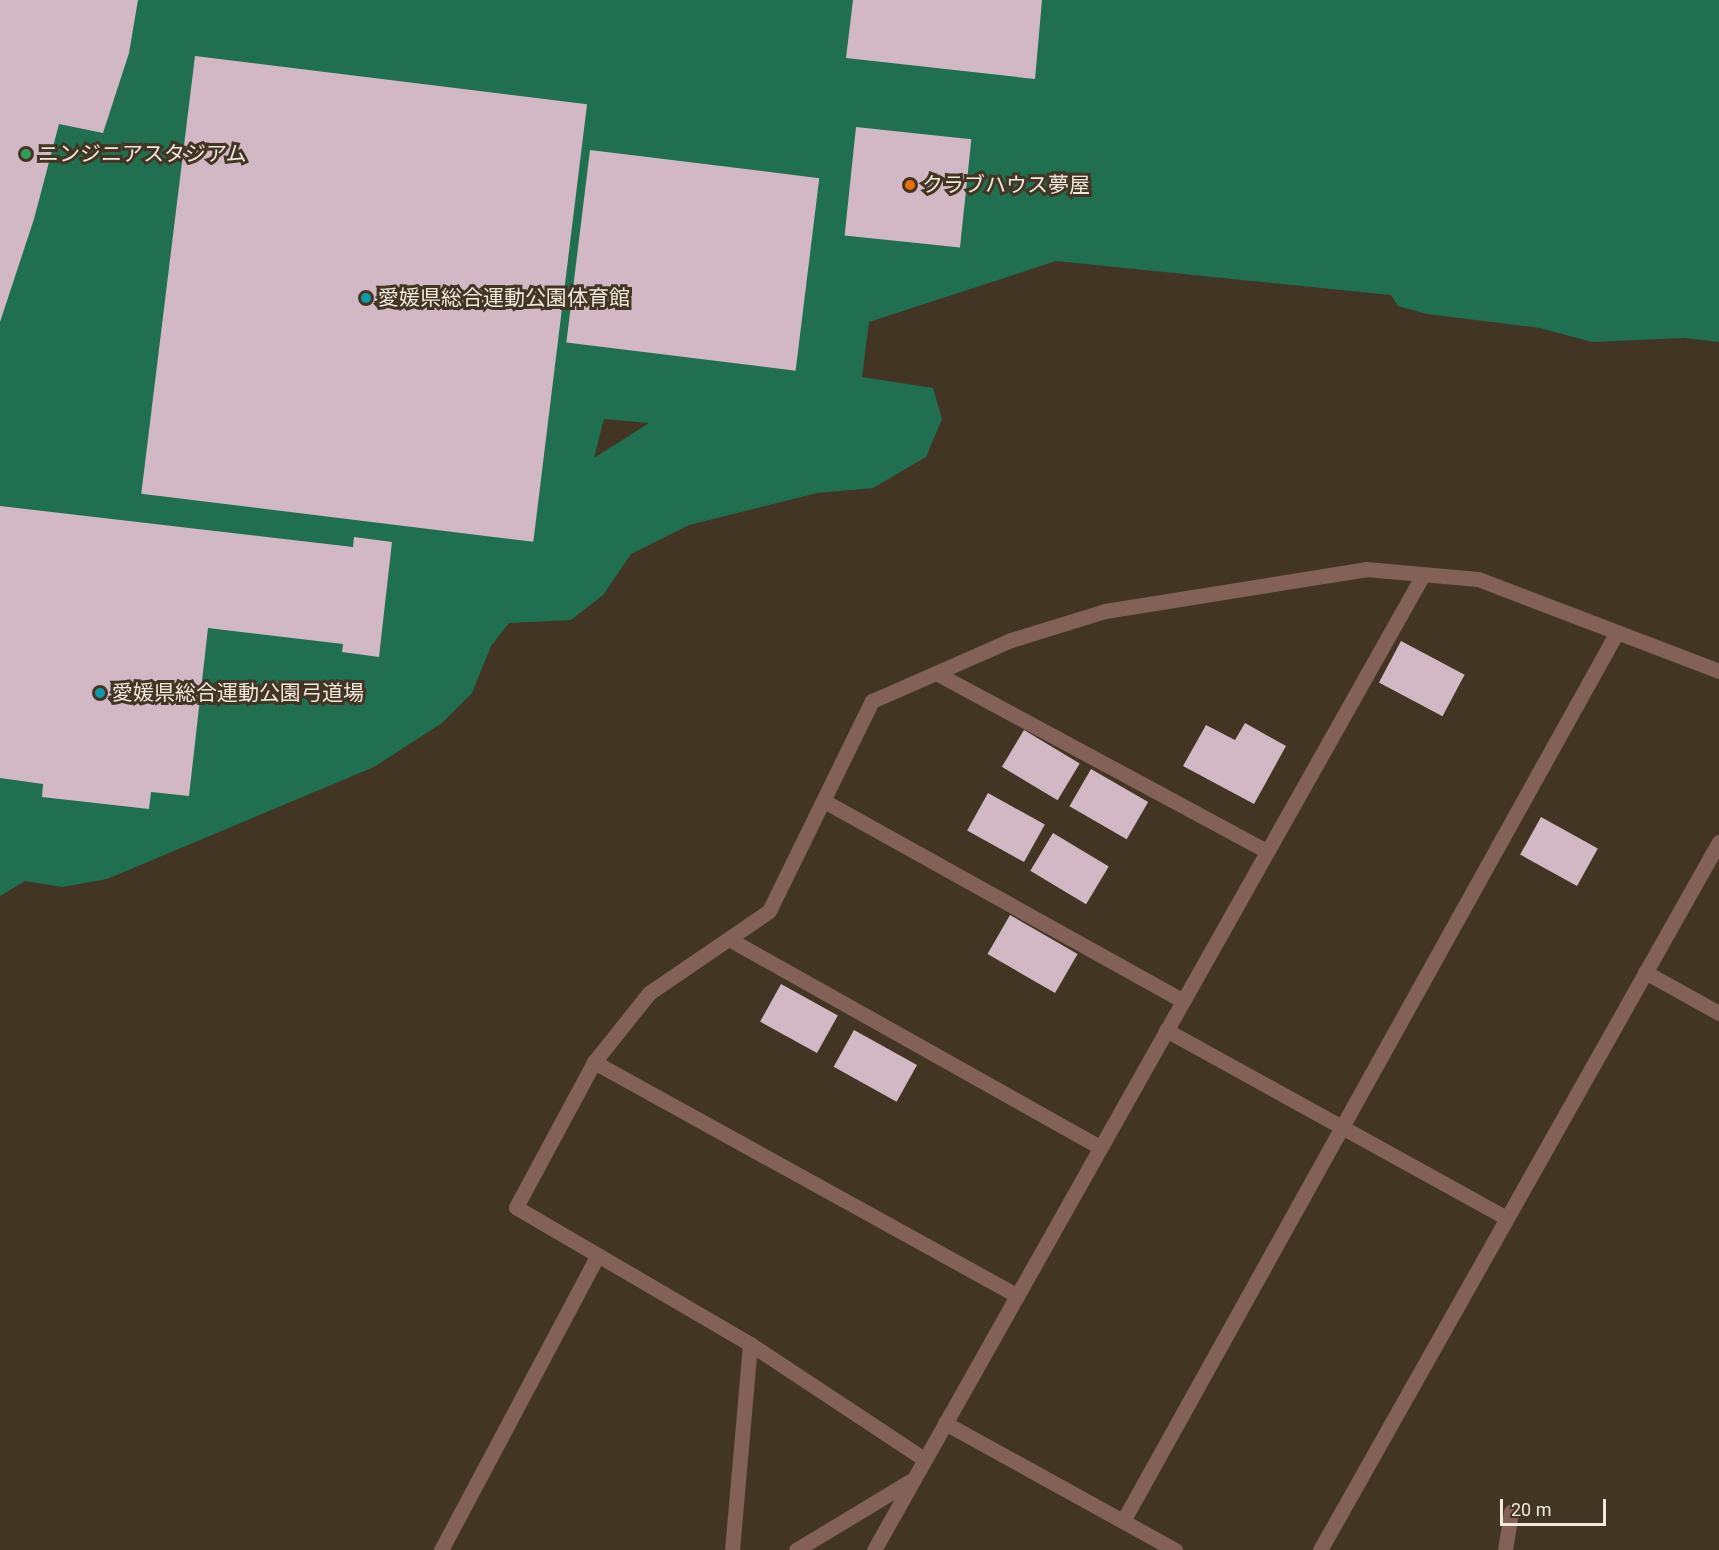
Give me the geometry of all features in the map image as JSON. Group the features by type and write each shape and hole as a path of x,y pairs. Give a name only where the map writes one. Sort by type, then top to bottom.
{"street":[{"path":"924,1459 750,1344 516,1207 594,1062 649,993 769,911 872,701 1011,639 1105,611 1366,569 1478,579 1719,671"},
{"path":"873,1550 1422,575"},
{"path":"1123,1521 1617,632"},
{"path":"936,673 1267,851"},
{"path":"824,801 1183,1001"},
{"path":"1320,1550 1719,842"},
{"path":"729,939 1100,1147"},
{"path":"1646,972 1719,1012"},
{"path":"1166,1030 1507,1218"},
{"path":"594,1062 1016,1295"},
{"path":"441,1550 598,1255"},
{"path":"732,1550 750,1344"},
{"path":"945,1423 1175,1550"},
{"path":"796,1550 913,1480"},
{"path":"1505,1550 1511,1511"}],"green space":[{"path":"0,0 1719,0 1719,342 1684,338 1592,342 1540,328 1427,314 1398,306 1391,295 1056,261 869,322 862,377 933,388 942,419 926,457 873,488 817,493 689,525 631,554 603,595 571,620 509,623 491,646 472,693 442,723 374,767 107,879 62,887 25,881 0,896","holes":["604,419 649,423 594,458"]}],"building":[{"name":"ニンジニアスタジアム","path":"0,0 138,0 129,53 103,133 59,124 34,219 0,322"},
{"path":"853,0 1042,0 1035,79 846,58"},
{"name":"愛媛県総合運動公園体育館","path":"195,56 587,104 533,542 141,494"},
{"path":"856,127 971,139 960,248 845,235"},
{"path":"590,150 819,178 796,371 566,343"},
{"name":"愛媛県総合運動公園弓道場","path":"0,506 353,547 354,537 392,542 379,657 342,652 343,644 208,628 189,796 151,792 149,809 42,797 43,784 0,778"},
{"path":"1401,641 1465,675 1443,716 1379,682"},
{"path":"1245,723 1286,746 1254,804 1183,766 1206,725 1235,740"},
{"path":"1024,730 1080,763 1058,800 1002,767"},
{"path":"1091,769 1148,802 1127,839 1070,806"},
{"path":"988,793 1045,825 1024,862 967,831"},
{"path":"1541,817 1598,849 1577,886 1520,855"},
{"path":"1053,833 1109,866 1086,904 1030,871"},
{"path":"1010,915 1078,954 1055,993 988,954"},
{"path":"781,984 838,1016 817,1053 760,1022"},
{"path":"854,1030 917,1065 897,1102 834,1067"}],"place":[{"name":"ニンジニアスタジアム","path":"26,154"},
{"name":"クラブハウス夢屋","path":"910,185"},
{"name":"愛媛県総合運動公園体育館","path":"366,298"},
{"name":"愛媛県総合運動公園弓道場","path":"100,693"}]}
